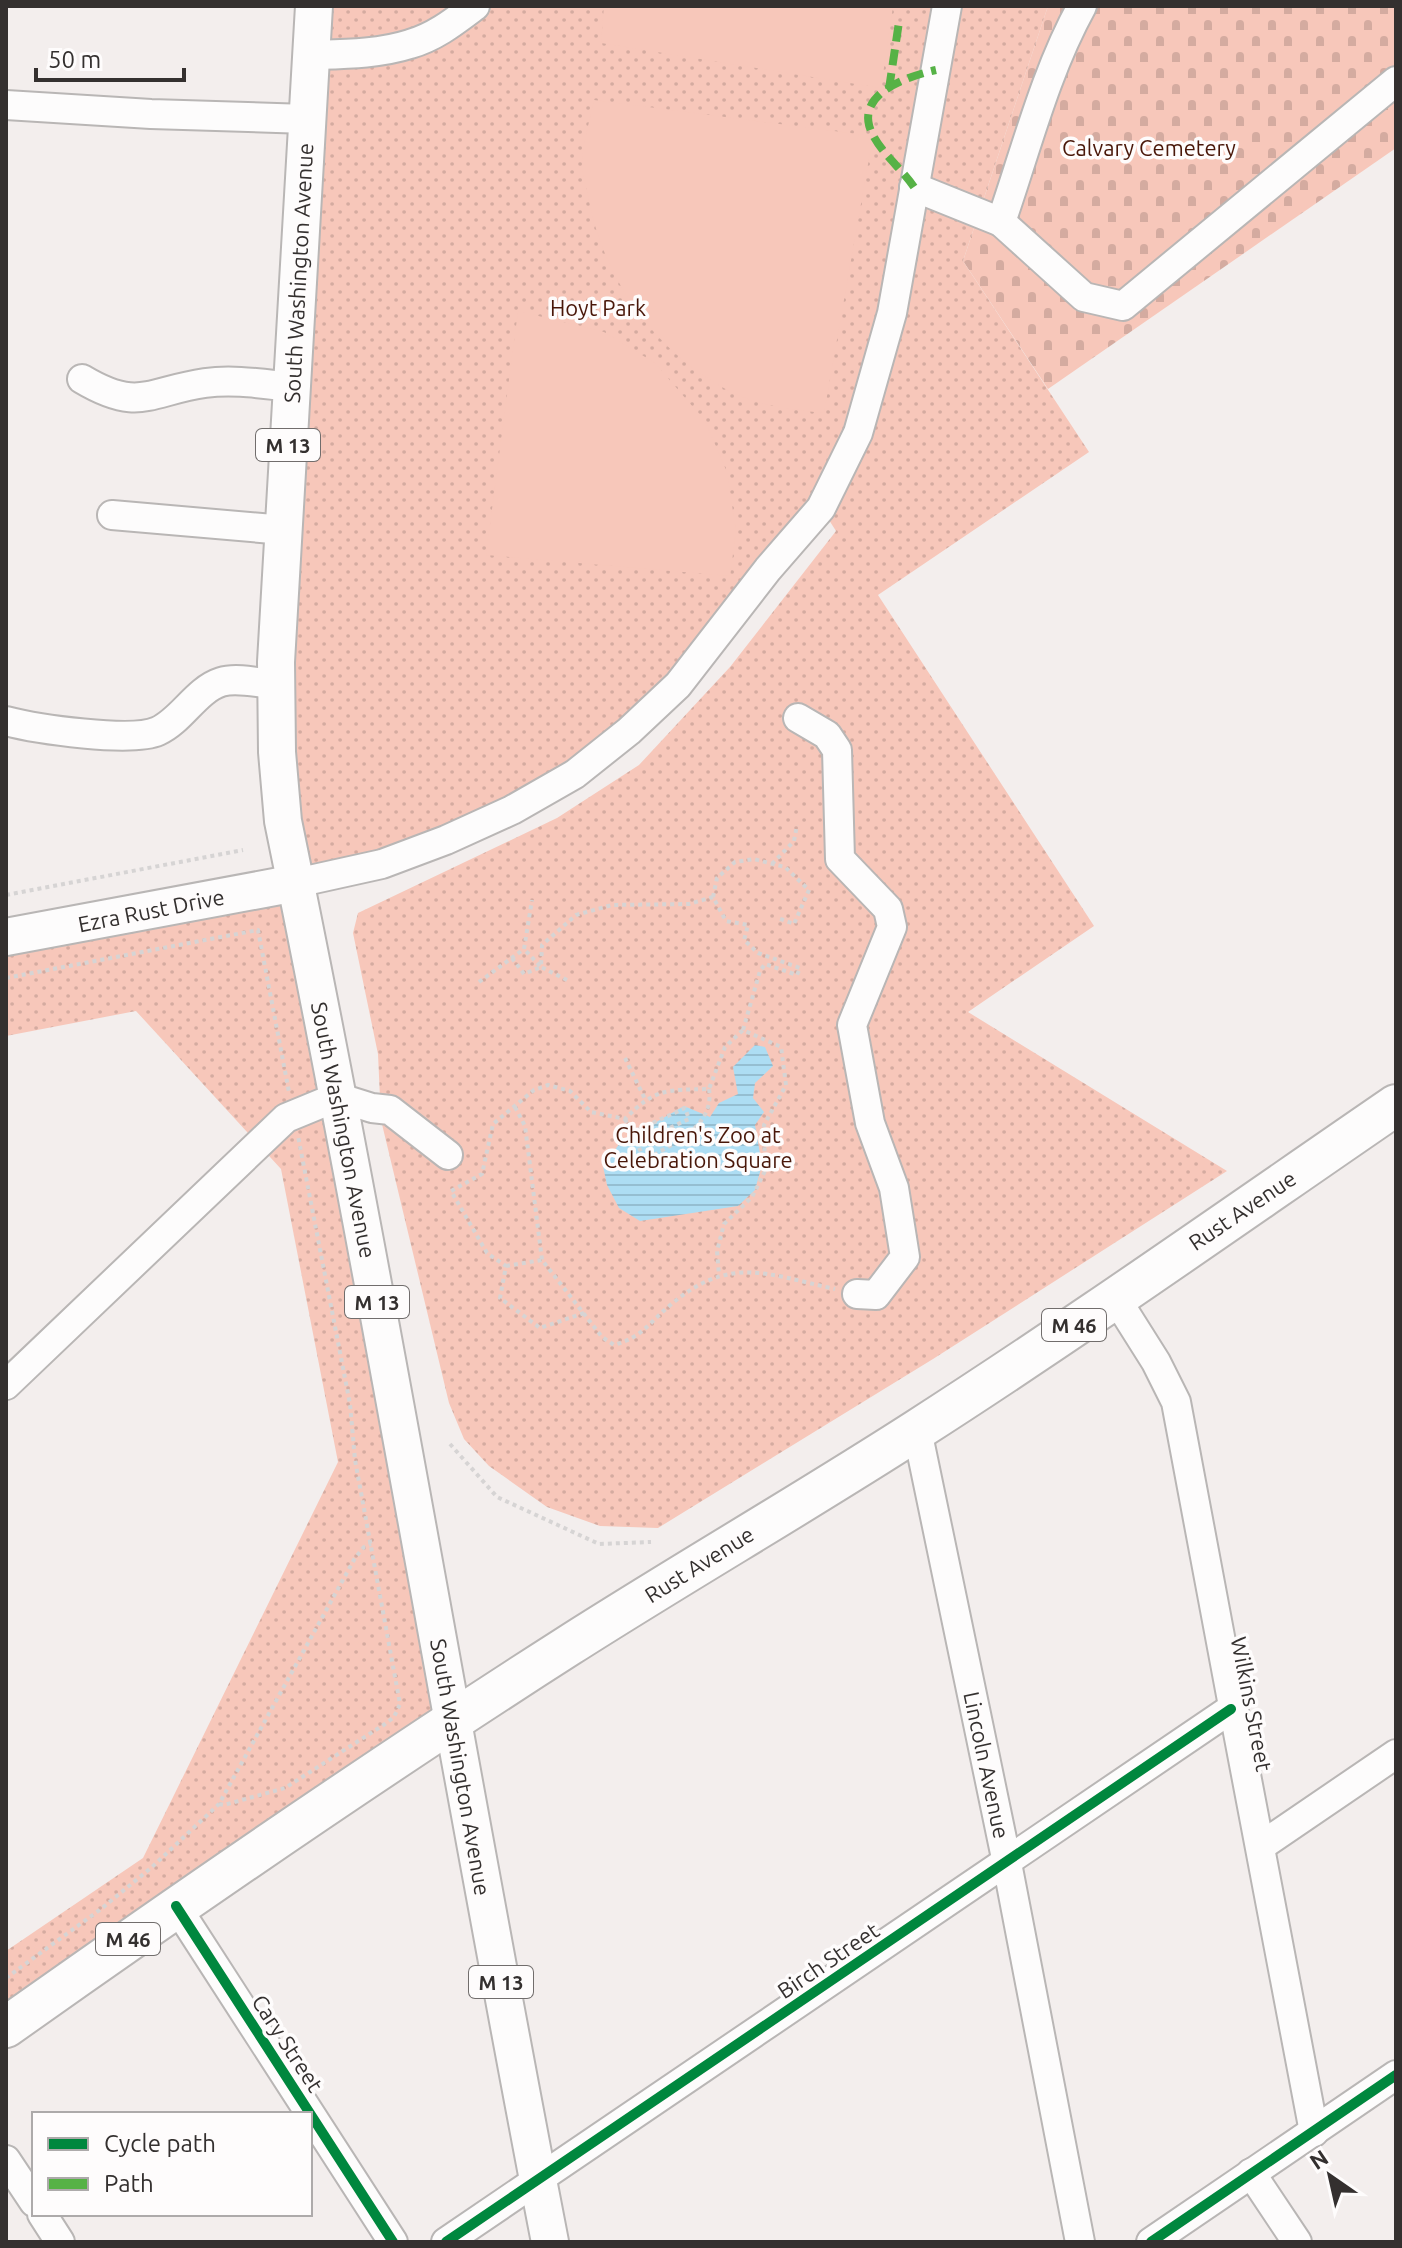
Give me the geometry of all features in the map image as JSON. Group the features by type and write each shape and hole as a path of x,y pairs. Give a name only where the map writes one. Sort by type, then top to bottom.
{"highway":[{"name":"Rust Avenue","path":"6,2027 176,1906 673,1580 917,1430 1396,1105"}],"main road":[{"name":"South Washington Avenue","path":"314,6 276,685 277,752 283,821 414,1495 453,1723 550,2242"},
{"name":"Ezra Rust Drive","path":"6,937 296,883"}],"street":[{"path":"311,55 373,52 411,44 441,30 475,6"},
{"path":"296,883 382,864 446,840 512,810 575,774 629,731 678,685 768,569 821,508 858,433 892,313 947,6"},
{"path":"1001,222 1023,152 1062,48 1082,6"},
{"path":"914,187 1001,222 1084,297 1123,306 1396,81"},
{"path":"6,105 307,119"},
{"path":"82,379 114,396 132,399 222,382 292,387"},
{"path":"112,515 284,530"},
{"path":"6,721 64,732 145,735 167,726 219,682 231,680 276,685"},
{"path":"798,718 827,735 837,750 840,859 888,909 892,927 852,1025 870,1123 894,1188 905,1257 876,1295 857,1294"},
{"path":"6,1385 286,1118 337,1097 390,1110 448,1155"},
{"name":"Wilkins Street","path":"1115,1297 1156,1362 1176,1402 1231,1709 1261,1846 1314,2132"},
{"name":"Lincoln Avenue","path":"917,1430 1007,1863 1080,2242"},
{"name":"Birch Street","path":"446,2242 1231,1709"},
{"path":"1261,1846 1396,1754"},
{"name":"Cary Street","path":"176,1906 309,2112"},
{"path":"1151,2242 1396,2075"},
{"name":"Cary Street","path":"312,2117 393,2242"},
{"path":"6,2160 32,2199"},
{"path":"1251,2173 1297,2242"},
{"path":"43,2216 60,2242"}],"path":[{"path":"772,864 794,841 797,825"},
{"path":"6,895 243,850"},
{"path":"625,1119 645,1160 698,1127 710,1101 709,1089 725,1047 743,1030 760,971 765,964 797,975 800,968 758,953 744,940 748,925 726,921 713,897 717,878 735,862 754,859 785,867 809,890 794,924 778,918"},
{"path":"541,967 542,945 576,915 612,905 689,904 713,897"},
{"path":"479,982 524,949 532,900"},
{"path":"6,978 258,930 350,1404 355,1460 400,1704 394,1717 285,1788 219,1804"},
{"path":"524,949 541,967 567,980"},
{"path":"512,958 524,974 541,967"},
{"path":"719,1275 717,1251 724,1224 752,1197 765,1171 764,1125 786,1085 781,1047 743,1030"},
{"path":"625,1058 645,1099"},
{"path":"542,1260 506,1266 487,1253 451,1191 482,1174 493,1124 534,1090 548,1085 570,1091 591,1112 625,1119"},
{"path":"625,1119 645,1099 670,1090 709,1089"},
{"path":"514,1106 525,1126 542,1260 602,1337 614,1345 634,1339 671,1305 719,1275 753,1271 857,1294"},
{"path":"631,1133 685,1108 689,1119 637,1143"},
{"path":"506,1266 500,1298 540,1328 584,1313"},
{"path":"450,1444 497,1497 599,1544 651,1542"},
{"path":"6,1978 101,1909 152,1867 219,1804 355,1558 371,1544"}],"green space":[{"path":"314,6 1048,6 963,261 1089,452 878,595 1094,926 968,1012 1227,1171 933,1359 658,1528 600,1526 547,1507 489,1466 464,1439 449,1403 381,1120 378,1054 353,933 358,913 557,818 639,765 730,667 836,531 822,509 678,685 512,810 297,883 453,1723 6,2027 6,1951 143,1858 338,1462 281,1169 136,1011 6,1036 6,937 296,883 283,821"},
{"path":"604,6 893,6 881,88 601,43"},
{"name":"Calvary Cemetery","path":"1048,6 1396,6 1396,148 1048,389 963,261"},
{"path":"594,100 873,136 824,413 763,403 729,391 679,356 638,312 607,259 584,179 583,150"},
{"path":"518,311 604,332 655,363 705,421 727,472 736,531 730,576 486,555"}],"water":[{"path":"755,1045 765,1047 773,1066 755,1083 753,1098 764,1112 755,1125 762,1165 755,1190 738,1206 640,1221 619,1208 607,1185 603,1166 620,1143 684,1106 710,1117 719,1103 738,1094 733,1067"}],"marked path":[{"path":"889,89 899,22"},
{"path":"914,187 880,146 868,118 871,106 887,88 936,70"}],"cycle path":[{"path":"446,2242 1231,1709"},
{"path":"176,1906 309,2112"},
{"path":"1151,2242 1396,2075"},
{"path":"312,2117 393,2242"}],"park label":[{"name":"Hoyt Park","path":"598,307"},
{"name":"Children's Zoo at Celebration Square","path":"698,1146"}]}
